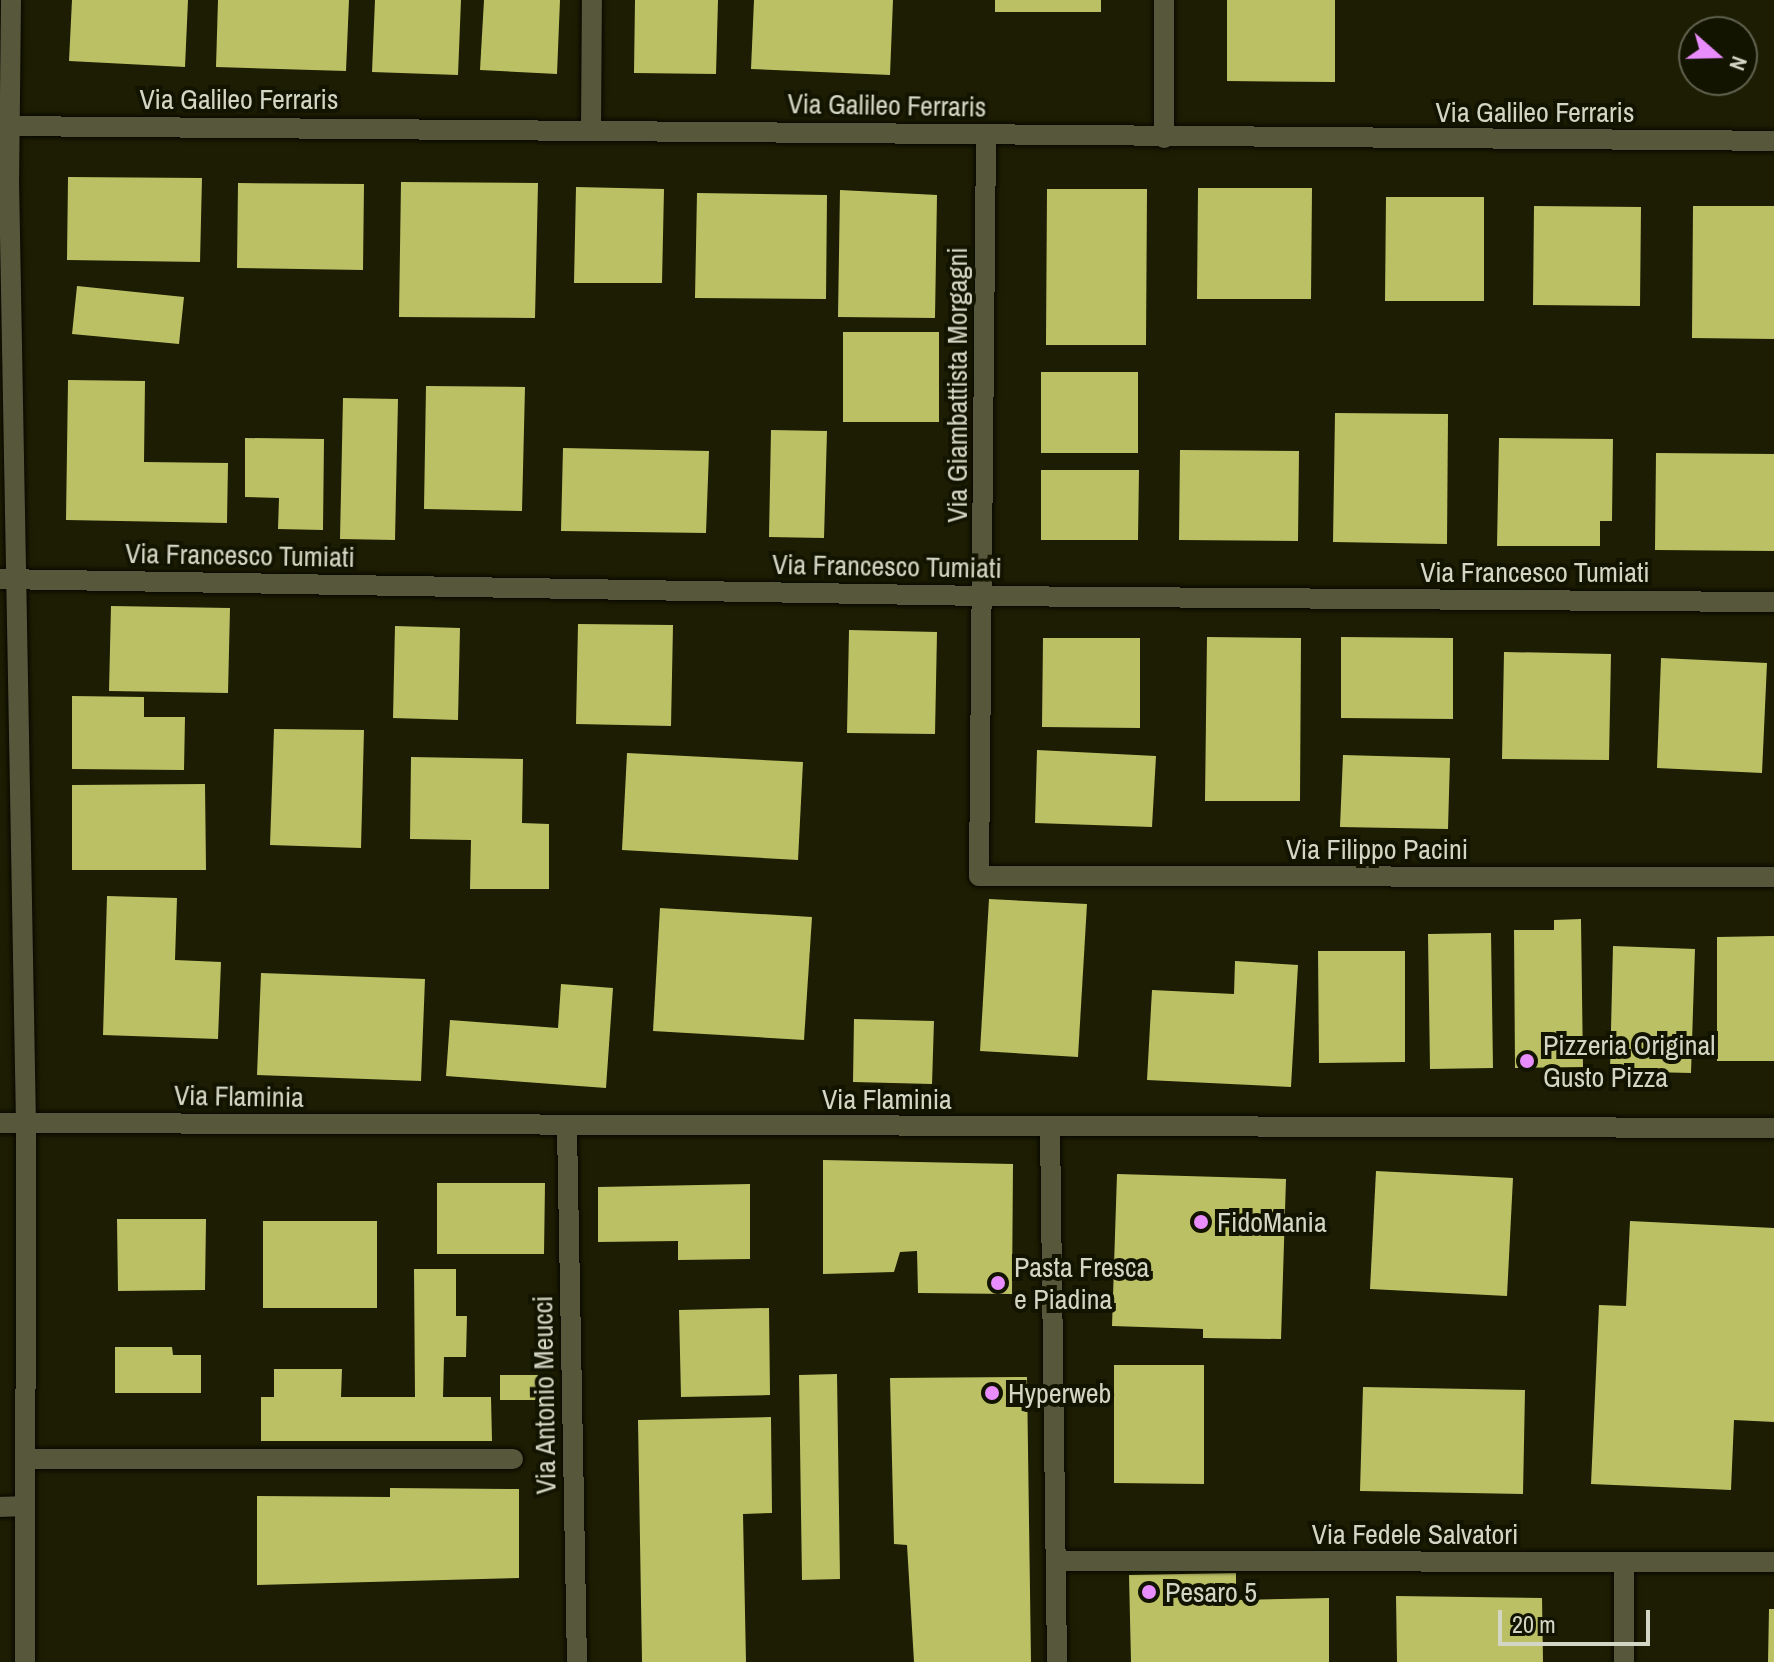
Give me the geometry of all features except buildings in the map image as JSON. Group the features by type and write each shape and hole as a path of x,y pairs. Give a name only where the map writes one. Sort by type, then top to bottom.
{"street":[{"path":"11,0 4,126 8,579 26,1123 25,1662"},
{"path":"591,130 592,0"},
{"path":"1164,0 1164,138"},
{"name":"Via Galileo Ferraris","path":"4,126 1774,141"},
{"name":"Via Giambattista Morgagni","path":"979,876 986,134"},
{"name":"Via Francesco Tumiati","path":"8,579 984,596 1774,602"},
{"name":"Via Filippo Pacini","path":"979,876 1774,877"},
{"name":"Via Flaminia","path":"0,1123 567,1128 1774,1128"},
{"path":"1050,1127 1057,1662"},
{"name":"Via Antonio Meucci","path":"567,1128 577,1662"},
{"path":"26,1459 513,1459"},
{"path":"0,1507 25,1506"},
{"name":"Via Fedele Salvatori","path":"1056,1561 1774,1562"},
{"path":"1624,1562 1624,1662"}],"place":[{"name":"Pizzeria Original Gusto Pizza","path":"1527,1061"},
{"name":"FidoMania","path":"1201,1222"},
{"name":"Pasta Fresca e Piadina","path":"998,1283"},
{"name":"Hyperweb","path":"992,1393"},
{"name":"Pesaro 5","path":"1149,1592"}]}
